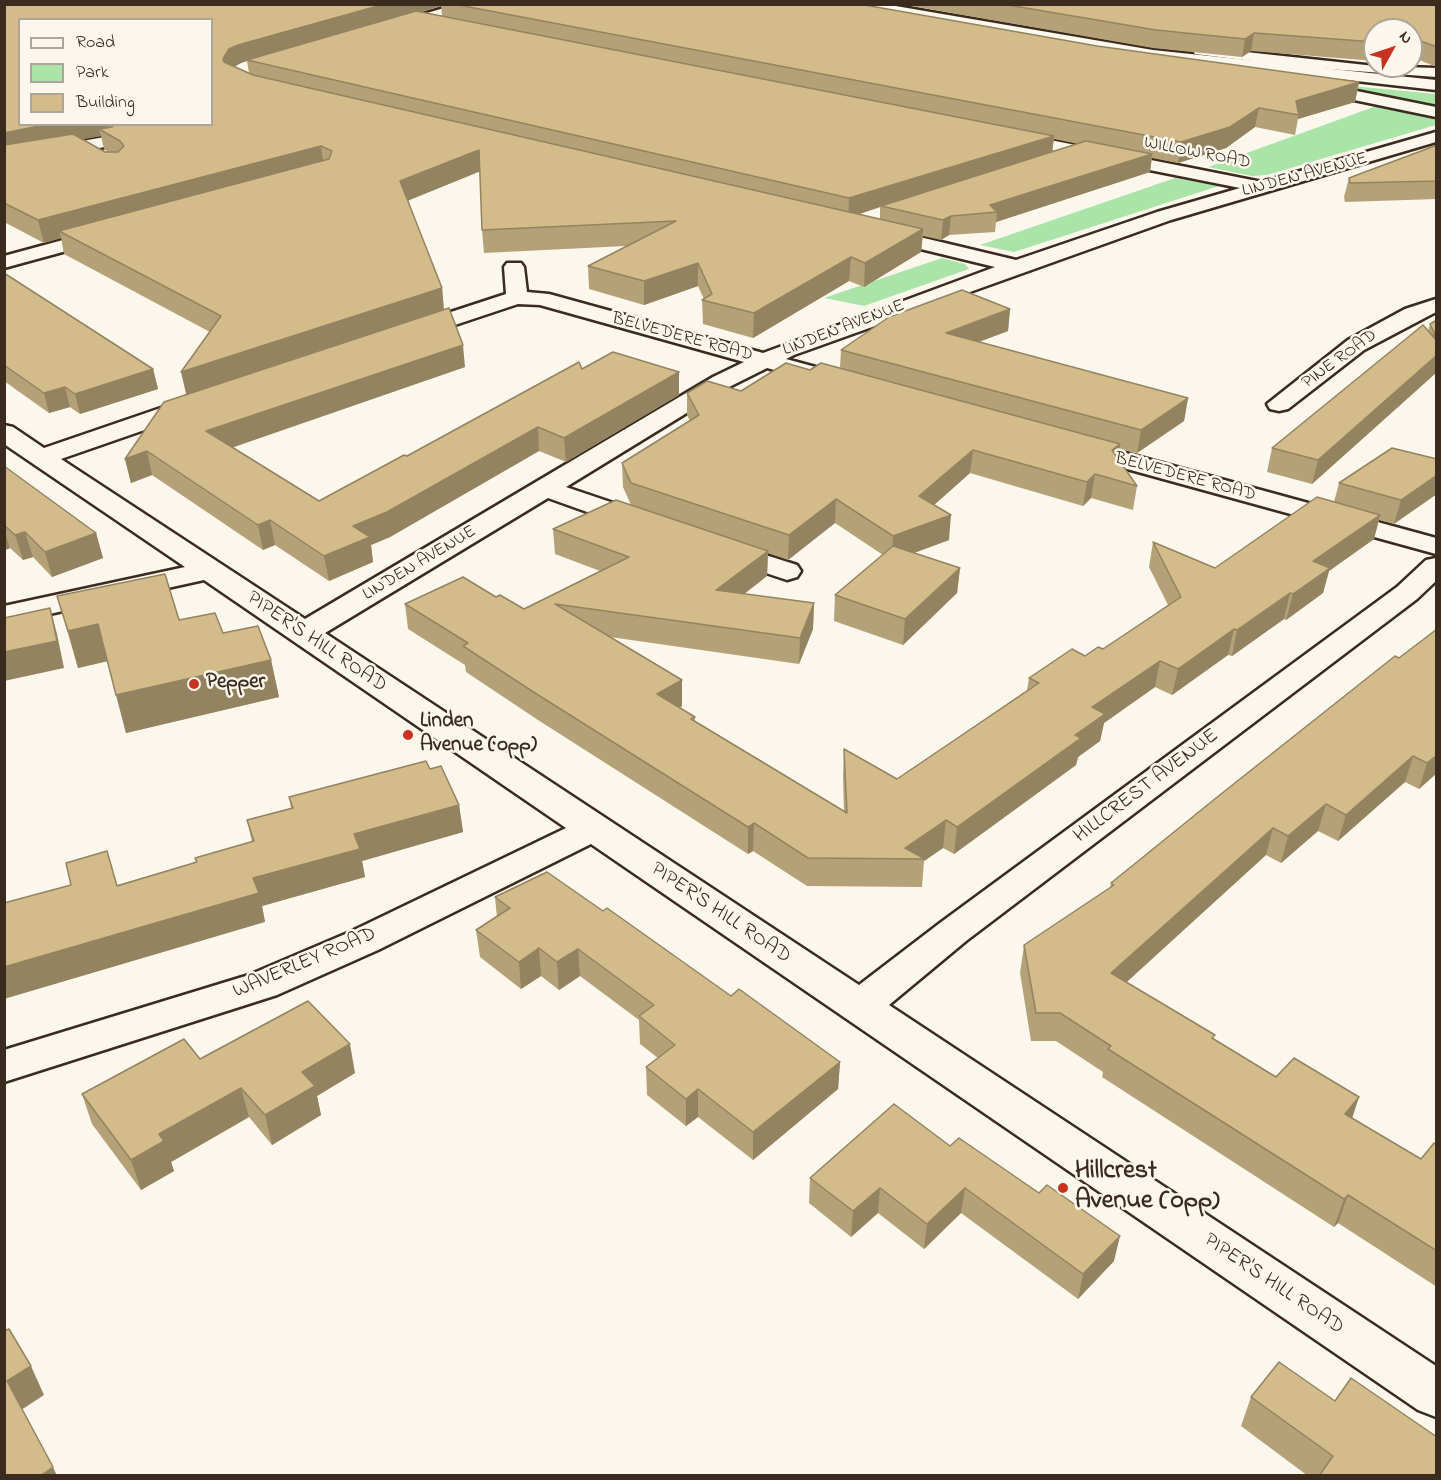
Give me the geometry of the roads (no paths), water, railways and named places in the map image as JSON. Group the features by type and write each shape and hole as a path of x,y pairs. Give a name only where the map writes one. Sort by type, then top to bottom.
{"street":[{"path":"381,30 474,4"},
{"path":"857,4 1153,54 1437,85"},
{"path":"914,4 1212,52 1336,66 1437,73"},
{"path":"841,13 1129,63 1350,93 1437,112"},
{"path":"416,21 453,28"},
{"name":"WILLOW ROAD","path":"989,133 1263,187"},
{"name":"LINDEN AVENUE","path":"301,633 322,624 721,382 764,360 822,336 1164,216 1437,137"},
{"path":"4,160 110,141"},
{"path":"82,147 108,162"},
{"path":"1049,163 1083,151"},
{"path":"880,217 861,226 1017,266"},
{"path":"4,262 131,228"},
{"path":"386,341 517,298 514,267"},
{"name":"BELVEDERE ROAD","path":"517,298 541,299 843,382"},
{"name":"PINE ROAD","path":"1280,404 1356,345 1413,314 1437,305"},
{"path":"42,457 216,398"},
{"name":"PIPER'S HILL ROAD","path":"4,432 858,1008 1437,1394"},
{"name":"BELVEDERE ROAD","path":"1058,442 1437,546"},
{"path":"544,488 668,531"},
{"path":"700,542 787,571"},
{"name":"HILLCREST AVENUE","path":"858,1008 953,932 1407,593 1437,566"},
{"path":"4,615 210,570"},
{"name":"WAVERLEY ROAD","path":"4,1066 263,985 364,940 572,840 592,828"}],"place":[{"name":"Pepper","path":"194,684"},
{"name":"Linden Avenue (opp)","path":"408,735"},
{"name":"Hillcrest Avenue (opp)","path":"1063,1188"}]}
